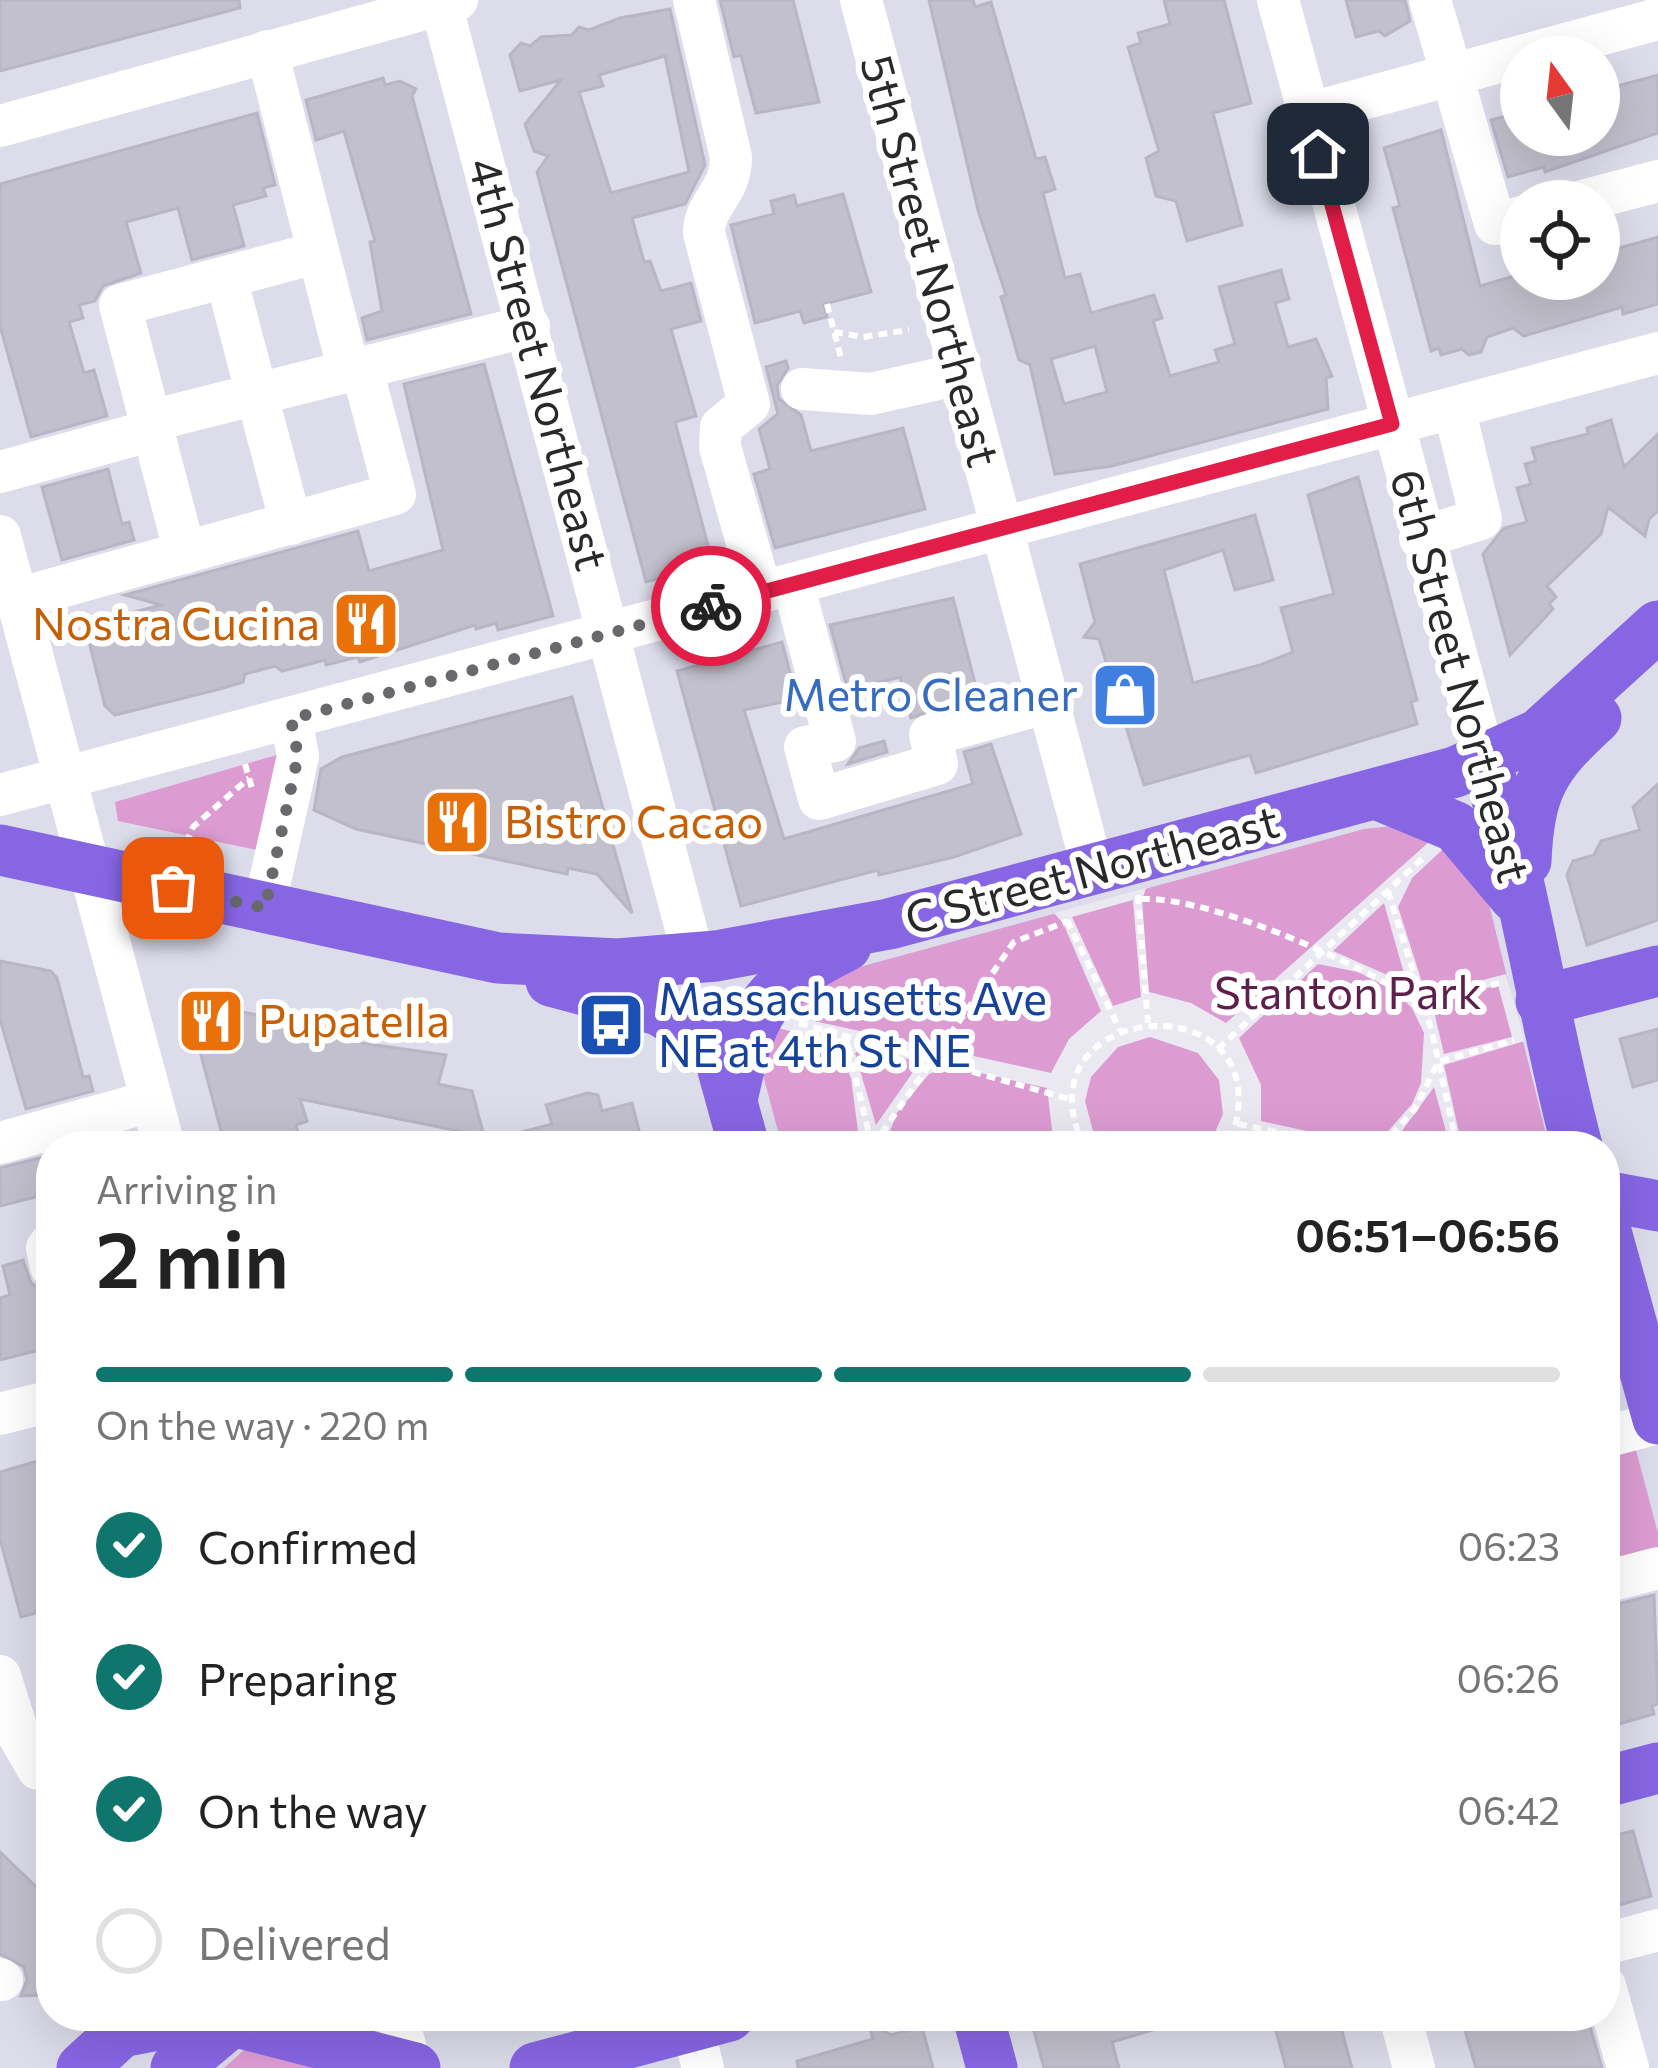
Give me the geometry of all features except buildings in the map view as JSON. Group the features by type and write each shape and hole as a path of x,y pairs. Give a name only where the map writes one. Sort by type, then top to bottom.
{"main road":[{"name":"C Street Northeast","path":"498,958 618,964 694,959 1078,890 1485,760 1539,734 1658,626"},
{"path":"1524,909 1533,793 1570,742 1658,661"},
{"name":"6th Street Northeast","path":"1485,760 1524,909 1524,1006 1570,1131"},
{"path":"1376,794 1456,827 1524,909"},
{"path":"0,850 498,958 571,990 659,1010 716,1045"},
{"path":"738,1123 746,1035 768,994 807,965 889,924"},
{"name":"4th Street Northeast","path":"694,959 738,1123"},
{"path":"1524,1006 1658,971"},
{"path":"1620,1228 1658,1206"},
{"path":"1620,1244 1658,1421"},
{"path":"1620,1778 1658,1768"},
{"path":"82,2068 122,2031"},
{"path":"176,2068 221,2031"},
{"path":"279,2031 412,2068"},
{"path":"982,2031 992,2068"},
{"path":"535,2068 708,2037"}],"street":[{"path":"694,0 731,157 731,180 704,221 704,233 749,404 721,427 720,447 835,740 806,747 819,799 938,764 930,735 1049,702"},
{"name":"5th Street Northeast","path":"860,0 1049,702 1078,890"},
{"name":"6th Street Northeast","path":"1277,0 1420,538 1485,760"},
{"path":"1430,0 1495,224 1500,223"},
{"path":"0,126 446,1"},
{"name":"4th Street Northeast","path":"446,1 694,959"},
{"path":"1307,114 1658,20"},
{"path":"17,599 395,494 316,253 267,51"},
{"path":"1620,191 1658,181"},
{"path":"185,553 120,305 316,253"},
{"path":"226,277 291,524"},
{"path":"0,472 257,393 529,326"},
{"path":"0,795 1658,353"},
{"path":"802,389 871,394 960,374"},
{"path":"1420,538 1481,519 1454,407"},
{"path":"0,536 160,1131"},
{"path":"265,908 298,756 291,719"},
{"path":"43,1131 152,1101"},
{"path":"0,1143 36,1133"},
{"path":"0,1414 36,1405"},
{"path":"1620,1433 1658,1421"},
{"path":"1620,1578 1658,1568"},
{"path":"0,1676 19,1736 36,1763"},
{"path":"1620,1940 1658,1930"},
{"path":"401,2031 412,2068"},
{"path":"1404,2031 1414,2068"},
{"path":"1618,2031 1628,2068"}],"path":[{"path":"827,304 842,359"},
{"path":"834,332 863,337 909,329"},
{"path":"186,843 193,827 249,778"},
{"path":"1218,1049 1429,852"},
{"path":"1078,890 1068,921 1120,1030"},
{"path":"1388,891 1454,1131"},
{"path":"1148,1023 1139,895 1180,902 1360,967 1421,1005 1524,1006"},
{"path":"883,1131 1014,942 1068,921"},
{"path":"1395,1131 1415,1109 1438,1061 1524,1006"},
{"path":"790,1021 937,1058 1073,1100"},
{"path":"1080,1131 1073,1100 1087,1059 1120,1030 1148,1023 1179,1025 1218,1049 1233,1072 1240,1098 1235,1131"},
{"path":"845,1034 868,1131"},
{"path":"1238,1124 1272,1131"}],"green space":[{"path":"280,754 262,851 118,821 115,802"},
{"name":"Stanton Park","path":"1402,825 1431,831 1482,876 1545,1131 778,1131 763,1075 765,1041 823,977 1364,829"},
{"path":"1633,1439 1658,1533 1658,1561 1620,1571 1620,1443"},
{"path":"245,2049 323,2068 224,2068"}],"shaded area":[{"path":"1432,833 1442,850 1412,878 1398,907 1426,995 1506,974 1525,1041 1444,1065 1459,1131 1446,1131 1434,1087 1402,1131 1388,1131 1412,1104 1421,1083 1424,1033 1412,1008 1394,990 1358,972 1318,964 1239,1038 1261,1085 1261,1121 1307,1131 1216,1131 1223,1114 1219,1080 1198,1053 1150,1037 1118,1047 1091,1077 1085,1101 1093,1131 1052,1131 1047,1088 950,1066 929,1074 897,1113 890,1131 858,1131 851,1078 838,1049 824,1039 769,1026 782,1014 1051,1073 1069,1039 1101,1011 1063,923 1054,913 1146,888 1142,900 1149,992 1191,1003 1226,1023 1430,841","holes":["1133,900 1141,997 1113,1006 1072,917","1384,903 1405,977 1403,982 1333,951","1498,985 1512,1037 1444,1054 1432,1003","862,1048 920,1062 876,1125 855,1053"]}],"way so far":[{"path":"173,888 265,908 298,756 291,719 711,606"}],"place":[{"name":"Nostra Cucina","path":"366,624"},
{"name":"Metro Cleaner","path":"1125,695"},
{"name":"Bistro Cacao","path":"457,822"},
{"name":"Pupatella","path":"211,1021"},
{"name":"Massachusetts Ave NE at 4th St NE","path":"611,1025"}],"route":[{"path":"711,606 1392,424 1318,154"}]}
